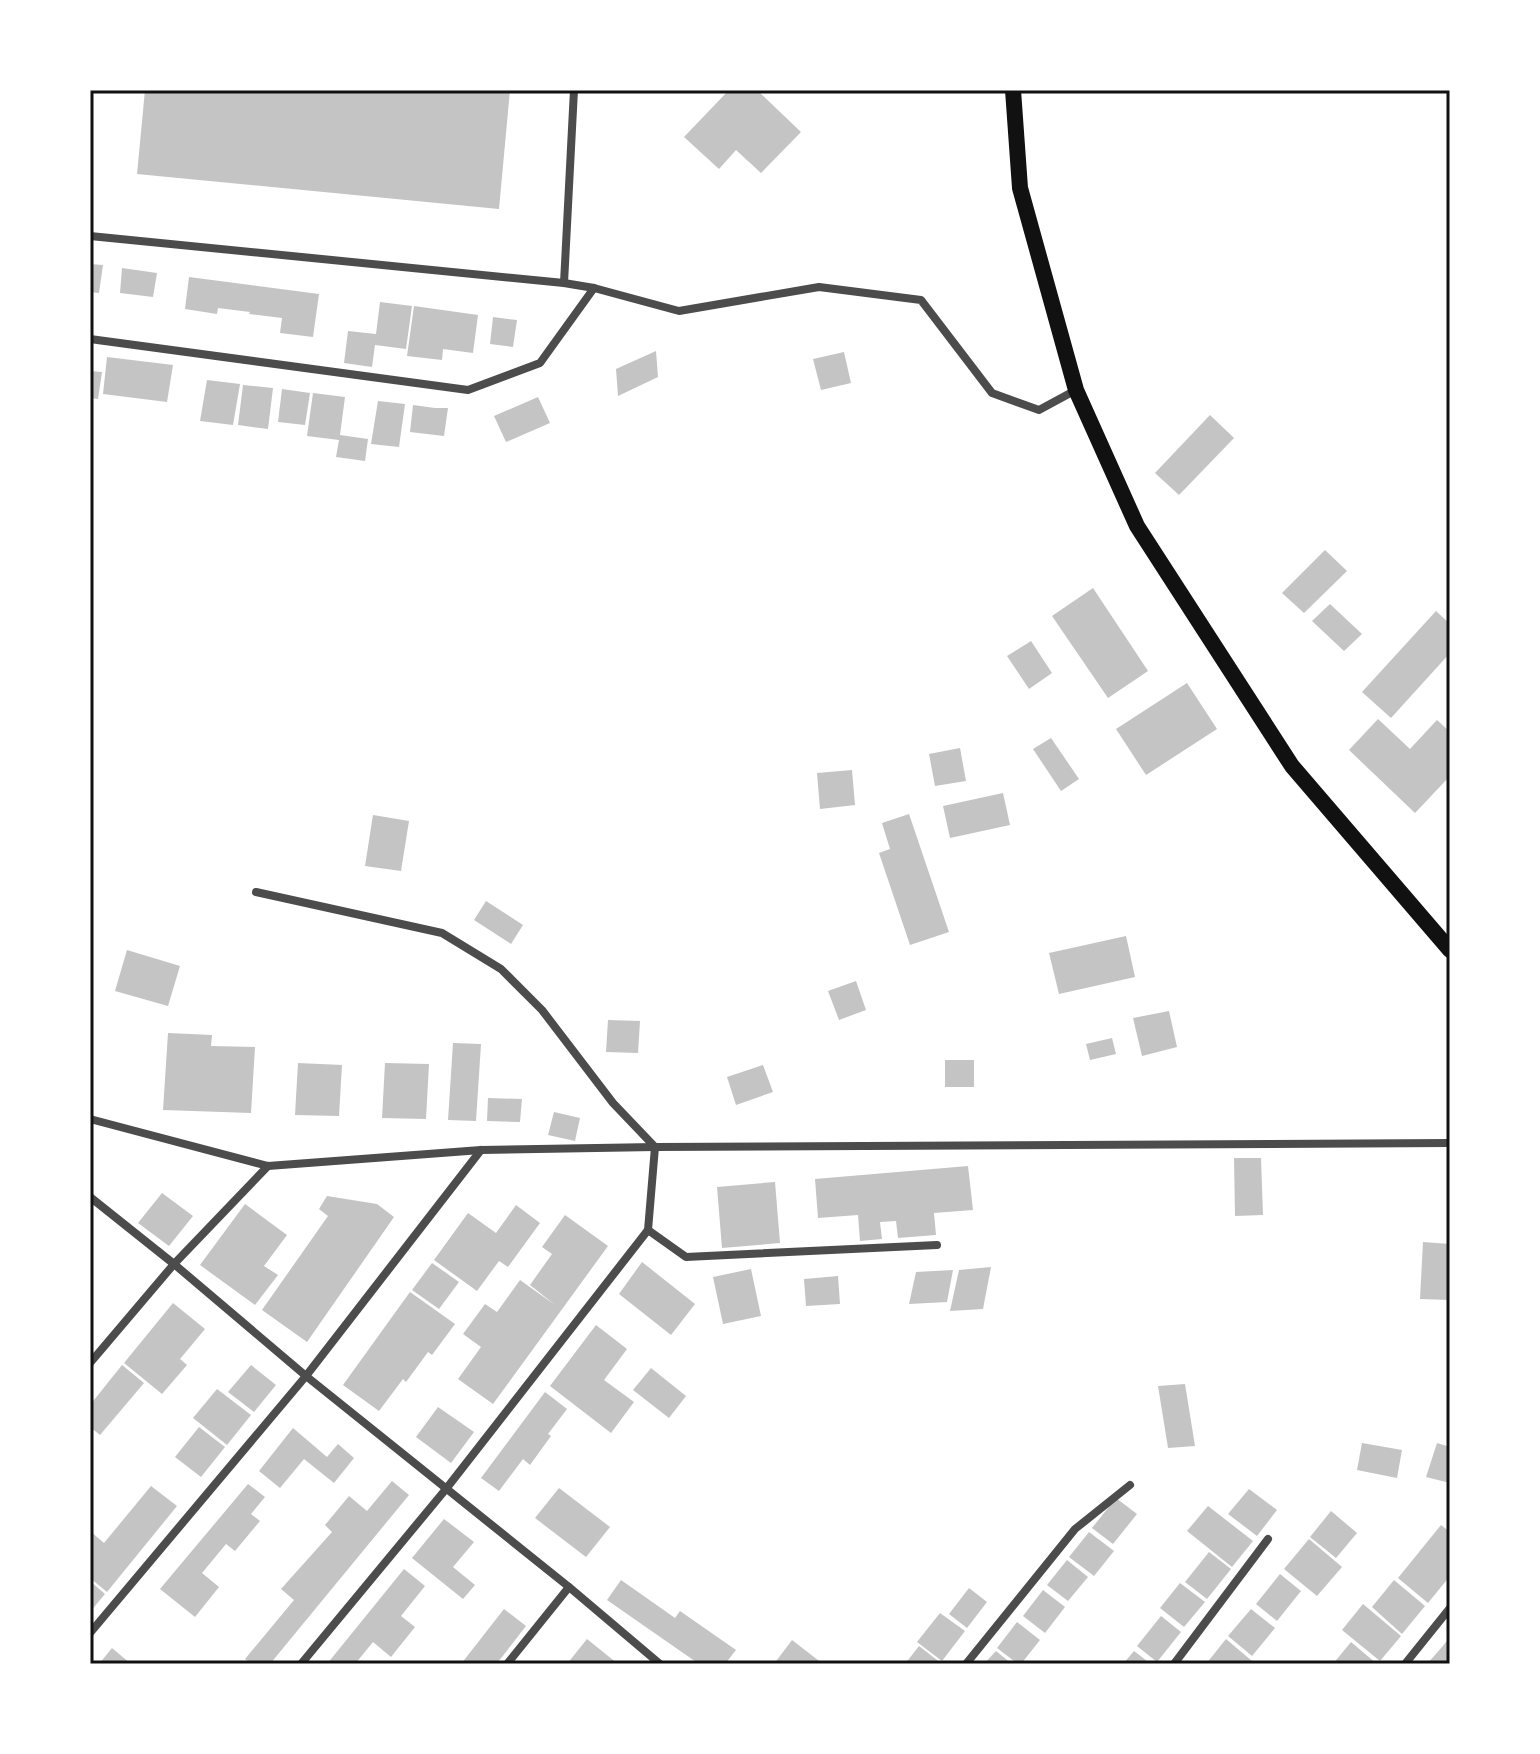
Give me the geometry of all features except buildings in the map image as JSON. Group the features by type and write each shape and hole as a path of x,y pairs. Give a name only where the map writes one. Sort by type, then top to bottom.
{"main road":[{"path":"1013,90 1020,188 1076,390 1137,526 1292,766 1450,950"}],"street":[{"path":"564,283 574,90"},
{"path":"90,236 564,283 679,311 819,287 921,300 992,393 1039,410 1076,390"},
{"path":"90,339 468,390 540,363 594,288"},
{"path":"256,892 442,933 501,969 542,1010 613,1103 655,1147 648,1230 446,1489 301,1664"},
{"path":"90,1119 268,1166 481,1150 1450,1143"},
{"path":"90,1633 306,1376 481,1150"},
{"path":"90,1363 174,1264 268,1166"},
{"path":"90,1197 660,1664"},
{"path":"648,1230 686,1257 937,1245"},
{"path":"966,1664 1075,1529 1130,1485"},
{"path":"1174,1664 1268,1539"},
{"path":"507,1664 569,1587"},
{"path":"1405,1664 1450,1608"}]}
